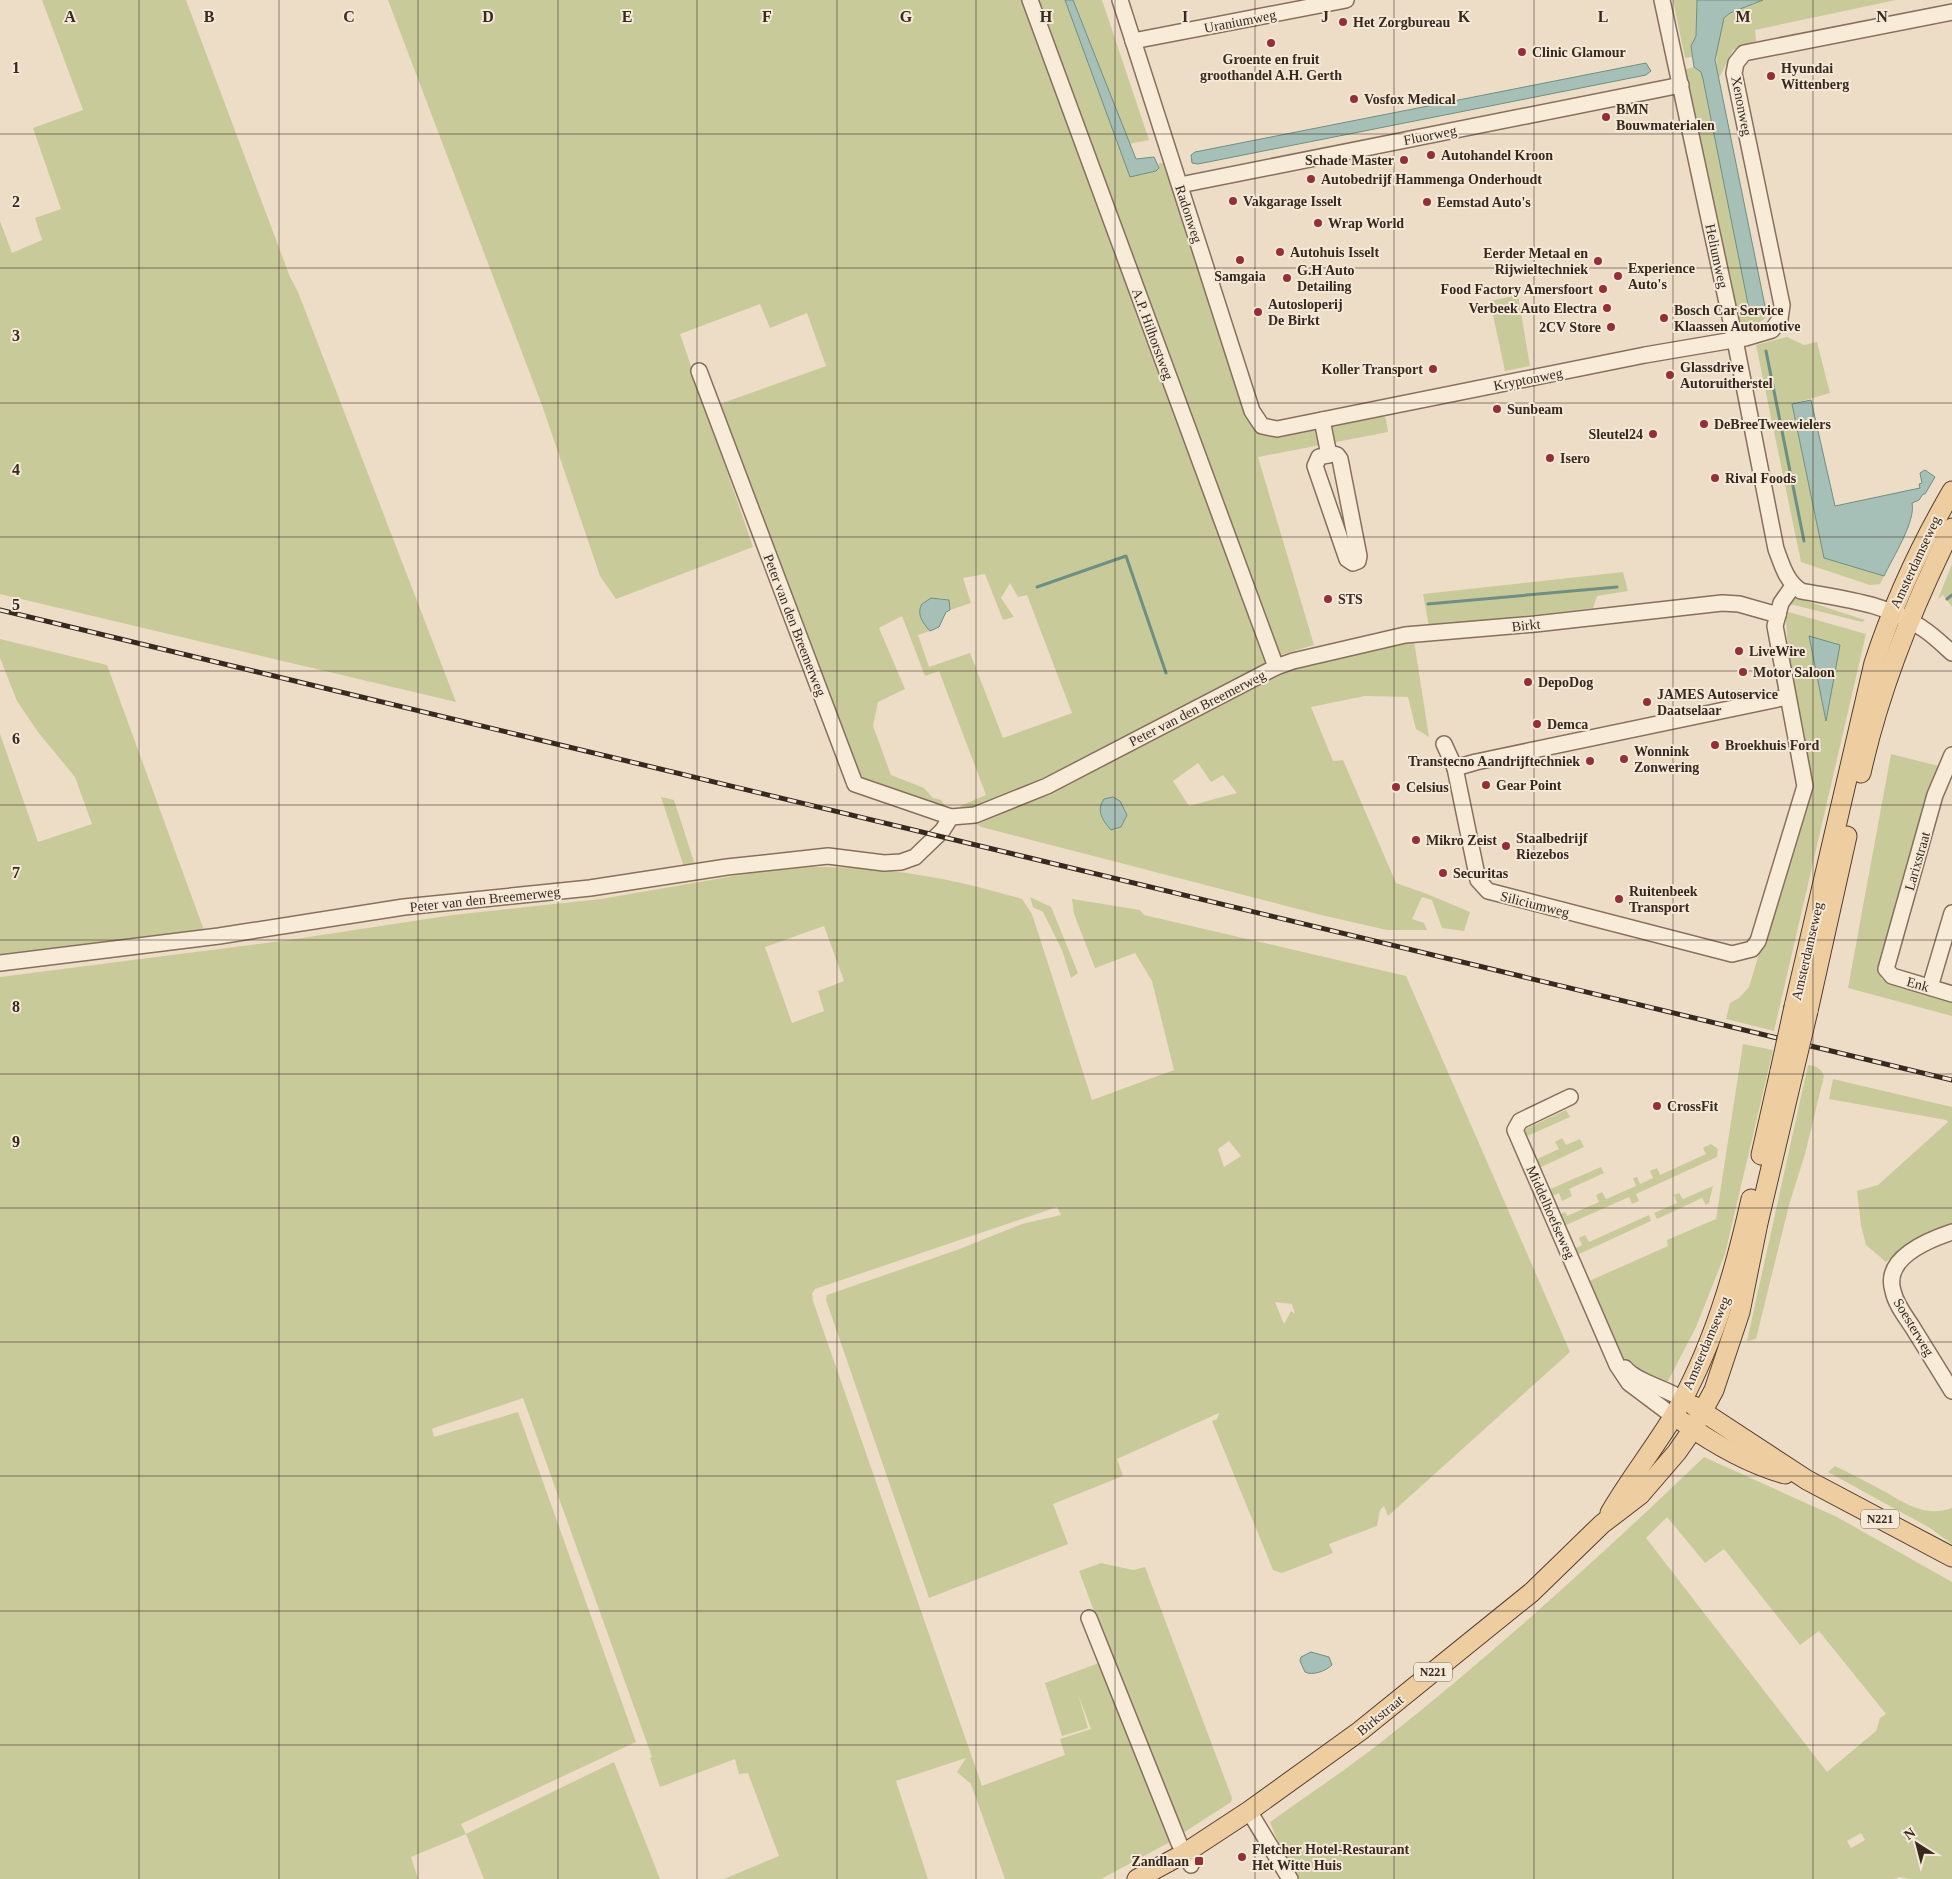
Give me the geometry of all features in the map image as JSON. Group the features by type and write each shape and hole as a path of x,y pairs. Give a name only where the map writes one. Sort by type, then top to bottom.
{"main road":[{"name":"Amsterdamseweg","path":"1693,1430 1714,1390 1740,1312 1866,691 1892,611 1930,530 1952,490"},
{"name":"Amsterdamseweg","path":"1801,1009 1880,698 1928,574 1952,528"},
{"name":"Amsterdamseweg","path":"1673,1416 1723,1308 1787,1073"},
{"name":"N221","path":"1682,1399 1807,1480 1952,1557"},
{"path":"1673,1416 1693,1430"},
{"name":"Birkstraat","path":"1606,1520 1673,1416"},
{"name":"N221","path":"1693,1430 1710,1441 1771,1470 1807,1480"},
{"name":"Birkstraat","path":"1137,1879 1188,1859 1249,1811 1330,1754 1499,1620 1532,1592 1606,1520 1640,1495 1677,1452 1693,1430"}],"street":[{"name":"A.P. Hilhorstweg","path":"1030,0 1276,667"},
{"name":"Radonweg","path":"1120,0 1252,411 1262,426"},
{"name":"Uraniumweg","path":"1134,41 1346,0"},
{"name":"Heliumweg","path":"1662,0 1735,340 1776,549 1786,575 1793,586"},
{"name":"Xenonweg","path":"1735,340 1772,330 1780,319 1782,305 1734,73 1736,62 1744,53 1952,12"},
{"name":"Fluorweg","path":"1180,184 1681,85"},
{"name":"Kryptonweg","path":"1262,426 1277,429 1645,355 1735,340"},
{"name":"Peter van den Breemerweg","path":"699,371 855,784 951,817 975,814 1047,786 1276,667"},
{"path":"1322,420 1329,455"},
{"path":"1337,455 1340,459 1348,501 1359,556 1356,562 1350,562 1347,559 1315,466 1316,461 1320,457 1337,455"},
{"path":"1329,506 1348,501"},
{"path":"1793,586 1801,591 1878,606 1892,611 1910,620 1952,652"},
{"name":"Siliciumweg","path":"1444,744 1456,768 1478,880 1488,892 1732,954 1752,949 1758,941 1806,786 1787,697 1775,626 1781,603 1793,586"},
{"name":"Birkt","path":"1276,667 1342,648 1405,635 1535,624 1722,603 1739,604 1778,615"},
{"path":"1456,768 1476,762 1787,697"},
{"name":"Larixstraat","path":"1886,969 1935,795 1952,755"},
{"name":"Peter van den Breemerweg","path":"0,963 219,936 404,907 590,888 727,866 828,856 901,862 915,857 942,831 951,817"},
{"path":"1930,987 1952,913"},
{"name":"Enk","path":"1886,969 1892,976 1952,994"},
{"name":"Middelhoefseweg","path":"1570,1097 1520,1121 1515,1130 1618,1366 1629,1383 1673,1416"},
{"name":"Soesterweg","path":"1952,1232 1914,1249 1905,1256 1895,1270 1892,1282 1897,1302 1952,1391"},
{"name":"Middelhoefseweg","path":"1614,1354 1627,1371 1669,1390 1682,1399"},
{"path":"1089,1618 1188,1859"},
{"path":"1249,1811 1290,1879"}],"green space":[{"path":"42,0 186,0 290,277 298,292 456,702 0,594 0,221 12,253 42,240 35,218 61,209 33,128 83,110"},
{"path":"388,0 1024,0 1115,256 1123,260 1267,659 1265,665 1221,690 1213,691 1047,776 977,807 964,810 960,806 986,795 939,671 925,676 902,616 879,628 905,689 878,702 873,726 891,775 924,788 933,798 941,800 947,809 860,780 801,626 720,404 826,366 807,313 770,328 760,304 680,334 753,547 616,599 600,576 543,408","holes":["985,574 1003,620 1014,617 1001,598 1010,583 1018,597 1027,595 1072,713 1003,738 970,653 929,667 918,635 930,631 924,623 920,610 926,601 940,598 949,600 950,610 971,603 963,578"]},
{"path":"1031,0 1065,0 1130,176 1159,168 1159,163 1168,163 1256,428 1262,434 1272,434 1382,413 1386,419 1388,432 1258,457 1314,645 1277,656"},
{"path":"1073,0 1102,0 1149,140 1129,144"},
{"path":"1673,0 1697,0 1696,37 1691,46 1692,57 1685,58"},
{"path":"1763,0 1896,0 1755,30 1756,41 1733,50 1718,80 1716,64 1717,44 1721,25 1730,13"},
{"path":"1694,67 1701,72 1703,79 1749,309 1767,316 1761,322 1751,326 1739,326 1718,220 1683,70"},
{"path":"1518,295 1530,366 1505,371 1490,301"},
{"path":"1787,337 1804,345 1817,342 1830,393 1792,404 1824,558 1884,576 1880,584 1870,585 1801,562 1756,345"},
{"path":"1952,564 1952,607 1943,595 1938,599"},
{"path":"1623,572 1628,591 1597,596 1593,608 1429,627 1423,594"},
{"path":"1794,597 1865,620 1862,622 1790,604"},
{"path":"1785,611 1866,634 1774,1031 1726,1019 1730,1003 1739,998 1749,987 1809,786 1790,671","holes":["1809,636 1828,704 1826,720"]},
{"path":"0,639 107,665 205,933 0,957 0,734 38,842 92,824 75,777 38,732 17,701 0,658"},
{"path":"1414,641 1429,737 1416,729 1408,697 1365,696 1311,707 1333,761 1343,760 1396,883 1470,912 1464,931 1442,928 1432,900 1422,897 1412,919 1424,923 1427,930 1387,930 1321,915 981,827 974,822 1017,805 1279,674 1346,653","holes":["1198,763 1211,782 1223,775 1237,793 1189,806 1173,781","1113,797 1124,808 1127,815 1116,830 1111,830 1100,811 1104,799"]},
{"path":"1891,754 1939,766 1880,957 1881,979 1952,999 1952,1016 1848,988"},
{"path":"661,797 674,800 695,865 684,867"},
{"path":"812,867 893,871 944,879 1022,899 1032,914 1092,1100 1174,1070 1152,981 1135,953 1095,968 1074,914 1072,899 1140,910 1144,915 1406,976 1570,1352 1388,1516 1384,1506 1380,1510 1377,1526 1329,1544 1333,1553 1282,1573 1273,1570 1212,1421 1217,1419 1219,1413 1117,1459 1123,1476 1053,1504 1068,1544 929,1598 826,1300 827,1295 957,1250 1022,1224 1061,1215 1057,1207 815,1289 812,1294 982,1786 1065,1755 1060,1739 1091,1729 1078,1694 1088,1728 1062,1736 1045,1683 1099,1663 1170,1842 1101,1879 1005,1879 971,1784 957,1772 966,1758 896,1781 928,1879 724,1879 779,1856 748,1773 739,1774 735,1759 660,1787 650,1758 652,1757 523,1398 432,1429 434,1437 518,1412 636,1742 461,1824 466,1834 411,1857 418,1879 0,1879 0,977 289,940 453,915 601,899 757,872","holes":["824,926 844,981 818,991 824,1011 792,1023 765,947","1229,1141 1241,1156 1224,1167 1218,1149","1275,1302 1292,1304 1295,1314 1291,1311 1284,1324"]},
{"path":"1030,897 1051,907 1078,973 1071,978 1062,950 1043,912 1033,907"},
{"path":"1743,1044 1773,1050 1725,1254 1696,1327 1668,1381 1665,1382 1624,1364 1587,1282 1668,1246 1667,1240 1716,1219"},
{"path":"1808,1065 1818,1068 1824,1076 1805,1154 1789,1205 1756,1339 1747,1341"},
{"path":"1833,1079 1952,1107 1952,1228 1908,1246 1886,1262 1866,1245 1861,1225 1857,1191 1878,1185 1948,1122 1946,1120 1829,1099"},
{"path":"1566,1110 1570,1117 1523,1138 1526,1129"},
{"path":"1562,1138 1566,1145 1580,1139 1584,1147 1539,1168 1535,1160 1559,1149 1555,1142"},
{"path":"1711,1144 1718,1149 1717,1157 1636,1194 1639,1201 1632,1204 1629,1197 1564,1226 1559,1215 1565,1212 1567,1216 1599,1202 1596,1195 1602,1192 1606,1199 1636,1186 1633,1178 1637,1177 1640,1184 1653,1178 1650,1171 1657,1168 1660,1175 1706,1154 1703,1148"},
{"path":"1601,1167 1604,1173 1569,1189 1572,1196 1562,1201 1559,1193 1551,1197 1548,1190"},
{"path":"1713,1186 1709,1203 1706,1205 1702,1198 1657,1219 1654,1213 1677,1203 1674,1195 1679,1193 1683,1199"},
{"path":"1649,1215 1651,1221 1577,1255 1574,1249 1582,1245 1579,1238 1585,1235 1589,1242"},
{"path":"1704,1457 1837,1517 1952,1582 1952,1879 1910,1879 1899,1877 1895,1879 1293,1879 1270,1822 1384,1740 1467,1672 1587,1567","holes":["1667,1517 1705,1563 1724,1549 1800,1645 1819,1631 1886,1714 1880,1718 1876,1731 1827,1772 1646,1538","1861,1833 1865,1840 1851,1848 1847,1841"]},
{"path":"1835,1466 1914,1507 1932,1511 1952,1508 1952,1544 1930,1528 1828,1472"},
{"path":"1101,1563 1133,1570 1145,1567 1232,1798 1231,1802 1180,1835 1154,1772 1079,1571"},
{"path":"614,1762 660,1879 484,1879 466,1834"}],"water":[{"path":"1065,0 1073,0 1136,159 1154,157 1159,168 1156,171 1130,177"},
{"path":"1697,0 1763,0 1730,13 1724,18 1715,60 1767,316 1749,309 1703,79 1701,72 1694,67 1691,46 1696,36"},
{"path":"1646,63 1651,71 1646,75 1198,164 1192,163 1191,155 1195,152"},
{"path":"1811,400 1835,506 1920,488 1919,484 1922,483 1920,473 1925,470 1935,477 1925,494 1919,500 1912,503 1911,519 1884,576 1824,558 1792,404"},
{"path":"931,598 949,600 950,610 946,612 939,627 930,631 923,622 920,608 922,604"},
{"path":"1809,636 1840,645 1826,721"},
{"path":"1113,797 1120,801 1127,815 1121,827 1111,830 1101,815 1100,807 1104,799"},
{"path":"1311,1652 1329,1657 1332,1665 1319,1672 1305,1672 1300,1661 1301,1657"}],"waterway":[{"path":"1766,351 1804,541"},
{"path":"1037,587 1126,556 1166,673"},
{"path":"1428,604 1617,587"},
{"path":"1947,599 1952,595"}],"railway":[{"path":"0,610 1952,1080"}],"place":[{"name":"Het Zorgbureau","path":"1343,22"},
{"name":"Groente en fruit groothandel A.H. Gerth","path":"1271,43"},
{"name":"Clinic Glamour","path":"1522,52"},
{"name":"Hyundai Wittenberg","path":"1771,76"},
{"name":"Vosfox Medical","path":"1354,99"},
{"name":"BMN Bouwmaterialen","path":"1606,117"},
{"name":"Autohandel Kroon","path":"1431,155"},
{"name":"Schade Master","path":"1404,160"},
{"name":"Autobedrijf Hammenga Onderhoudt","path":"1311,179"},
{"name":"Vakgarage Isselt","path":"1233,201"},
{"name":"Eemstad Auto's","path":"1427,202"},
{"name":"Wrap World","path":"1318,223"},
{"name":"Autohuis Isselt","path":"1280,252"},
{"name":"Samgaia","path":"1240,260"},
{"name":"Eerder Metaal en Rijwieltechniek","path":"1598,261"},
{"name":"Experience Auto's","path":"1618,276"},
{"name":"G.H Auto Detailing","path":"1287,278"},
{"name":"Food Factory Amersfoort","path":"1603,289"},
{"name":"Verbeek Auto Electra","path":"1607,308"},
{"name":"Autosloperij De Birkt","path":"1258,312"},
{"name":"Bosch Car Service Klaassen Automotive","path":"1664,318"},
{"name":"2CV Store","path":"1611,327"},
{"name":"Koller Transport","path":"1433,369"},
{"name":"Glassdrive Autoruitherstel","path":"1670,375"},
{"name":"Sunbeam","path":"1497,409"},
{"name":"DeBreeTweewielers","path":"1704,424"},
{"name":"Sleutel24","path":"1653,434"},
{"name":"Isero","path":"1550,458"},
{"name":"Rival Foods","path":"1715,478"},
{"name":"STS","path":"1328,599"},
{"name":"LiveWire","path":"1739,651"},
{"name":"Motor Saloon","path":"1743,672"},
{"name":"DepoDog","path":"1528,682"},
{"name":"JAMES Autoservice Daatselaar","path":"1647,702"},
{"name":"Demca","path":"1537,724"},
{"name":"Broekhuis Ford","path":"1715,745"},
{"name":"Wonnink Zonwering","path":"1624,759"},
{"name":"Transtecno Aandrijftechniek","path":"1590,761"},
{"name":"Gear Point","path":"1486,785"},
{"name":"Celsius","path":"1396,787"},
{"name":"Mikro Zeist","path":"1416,840"},
{"name":"Staalbedrijf Riezebos","path":"1506,846"},
{"name":"Securitas","path":"1443,873"},
{"name":"Ruitenbeek Transport","path":"1619,899"},
{"name":"CrossFit","path":"1657,1106"},
{"name":"Fletcher Hotel-Restaurant Het Witte Huis","path":"1242,1857"},
{"name":"Zandlaan","path":"1199,1861"}]}
